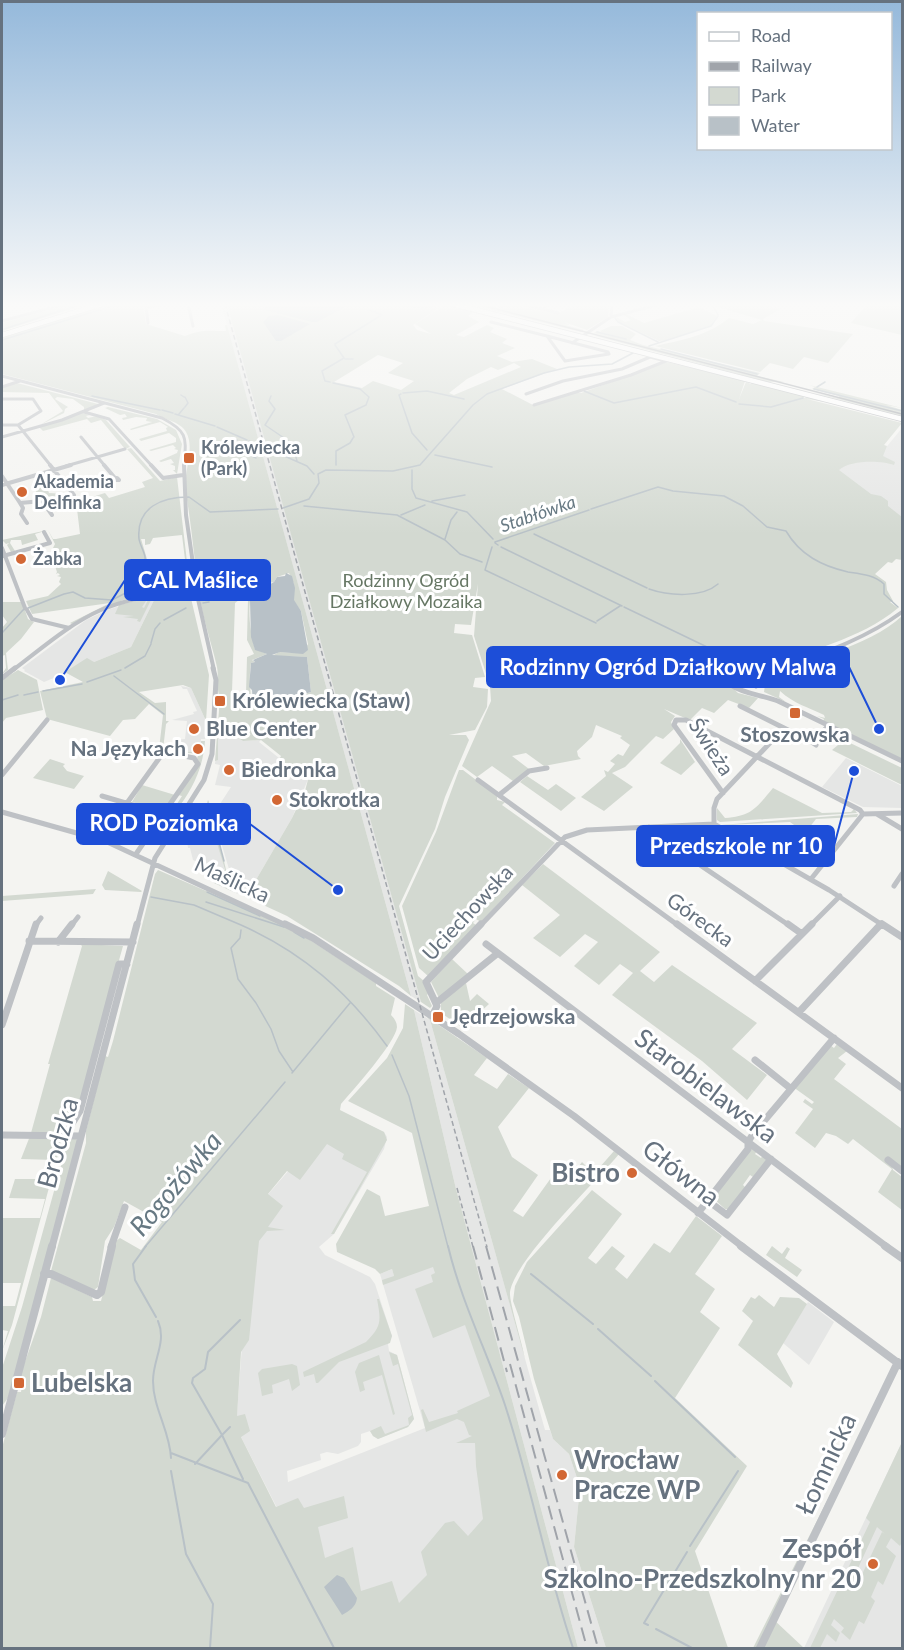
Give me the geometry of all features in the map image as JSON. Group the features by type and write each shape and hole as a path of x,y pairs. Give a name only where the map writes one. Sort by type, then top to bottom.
{"main road":[{"path":"753,381 903,418"},
{"path":"760,381 903,418"}],"street":[{"path":"2,387 20,381"},
{"name":"Brodzka","path":"2,1434 4,1412 44,1274 154,863 204,780 212,754 216,675 196,588 184,496 186,435 179,427 162,418 20,381"},
{"path":"526,394 563,381"},
{"path":"534,405 612,381"},
{"path":"2,399 31,399 40,409 38,413 18,425 2,425"},
{"path":"2,437 84,412 104,403"},
{"path":"84,412 109,419 163,478 183,475"},
{"path":"18,425 74,495"},
{"path":"81,437 115,478"},
{"path":"4,484 125,449"},
{"path":"2,476 4,484 20,503 21,514 27,523"},
{"path":"20,503 42,501 52,515"},
{"path":"3,556 50,543 44,532"},
{"path":"2,548 3,556 32,619 69,628"},
{"path":"2,678 69,628 94,614 124,602 196,588"},
{"path":"903,612 866,636 759,676 733,680 731,685 735,690 757,693 778,701 903,761"},
{"path":"747,693 754,690 760,678 776,670"},
{"path":"743,677 778,701"},
{"path":"741,706 796,734"},
{"name":"Świeża","path":"714,824 715,804 723,793 674,725 674,721 679,718 756,758"},
{"path":"2,775 47,720"},
{"path":"816,745 813,743 828,726"},
{"path":"723,793 784,728"},
{"path":"127,803 163,753"},
{"path":"136,854 196,766 197,760 178,755"},
{"path":"756,758 860,810 863,814 903,813"},
{"path":"499,795 529,771 547,768"},
{"name":"Górecka","path":"478,780 903,1088"},
{"path":"102,796 180,819"},
{"name":"Maślicka","path":"2,812 98,838 298,929 432,1016"},
{"path":"811,879 863,814"},
{"path":"877,814 903,829"},
{"path":"561,840 579,831 714,824 811,879 903,936"},
{"path":"648,827 650,831 802,934"},
{"name":"Uciechowska","path":"432,1016 437,1009 436,1002 426,982 561,840"},
{"path":"894,886 903,874"},
{"path":"755,981 840,897"},
{"path":"58,942 78,917"},
{"path":"2,1025 34,927 41,918"},
{"path":"799,1012 882,923"},
{"path":"29,941 134,942"},
{"name":"Starobielawska","path":"486,944 903,1258"},
{"path":"436,1002 453,991 498,953"},
{"path":"65,1136 80,1111 119,964 128,964"},
{"name":"Główna","path":"432,1016 586,1124 698,1213 900,1364"},
{"path":"698,1213 748,1149 748,1142 790,1088 834,1038"},
{"path":"755,1060 790,1088"},
{"path":"2,1135 81,1136"},
{"path":"708,1200 728,1215 771,1159"},
{"path":"888,1160 903,1171"},
{"path":"44,1274 97,1295 101,1292 107,1260 125,1207"},
{"name":"Łomnicka","path":"760,1648 900,1364"}],"shaded area":[{"path":"242,381 249,381 421,1002 411,996"},
{"path":"902,428 902,518 831,466 884,450"},
{"path":"149,597 155,598 131,647 94,662 84,682 66,673 44,682 22,668 86,620 107,610"},
{"path":"181,686 191,688 206,721 205,739 201,739 200,752 172,751 174,740 185,739 187,721 172,720 194,714 193,712 197,711 187,689"},
{"path":"236,737 243,741 261,740 259,742 279,758 282,756 279,763 311,772 292,818 246,897 230,890 234,886 213,815 211,817 225,871 214,883 203,874 209,867 193,860 190,848 188,848 186,831 183,831 195,820 192,818 201,806 203,808 208,805 208,800 211,807 218,807 231,787 215,785 220,765 215,764 218,738"},
{"path":"846,758 902,786 902,808 863,807 822,787"},
{"path":"414,1010 430,1020 545,1430 550,1430 553,1439 569,1454 580,1487 574,1547 606,1648 578,1648 456,1189"},
{"path":"340,1111 384,1132 387,1137 384,1149 334,1234 319,1247 325,1255 370,1277 375,1284 392,1336 388,1344 389,1351 397,1355 414,1419 408,1427 378,1439 370,1431 361,1434 361,1442 358,1446 338,1454 327,1452 320,1454 321,1460 287,1471 288,1482 425,1428 380,1274 392,1269 394,1276 443,1256 482,1358 519,1480 426,1614 348,1648 236,1427 248,1265 258,1206"},
{"path":"808,1302 834,1322 809,1365 783,1343"},
{"name":"Zespół Szkolno-Przedszkolny nr 20","path":"902,1442 902,1648 804,1648"}],"green space":[{"path":"29,381 242,381 411,996 399,986 287,916 246,897 292,818 305,791 310,772 287,765 285,768 277,766 281,756 261,740 243,741 236,737 218,738 218,760 215,761 220,698 217,667 201,604 185,486 189,439 180,425 156,414","holes":["289,573 294,584 293,600 301,611 308,644 303,653 279,652 272,656 307,657 311,692 302,695 251,698 250,668 251,663 255,662 252,660 267,654 255,649 250,625 250,601 255,599 253,596 264,593 269,583 274,582 277,577","239,600 248,600 247,640 254,654 247,657 246,694 232,692 235,603"]},
{"name":"Rodzinny Ogród Działkowy Mozaika","path":"248,381 336,381 334,382 362,388 373,381 401,390 414,381 464,381 449,393 454,395 488,381 524,381 502,389 533,405 575,392 581,393 614,381 745,381 739,399 746,382 751,384 751,382 902,423 884,445 887,446 883,456 895,462 894,465 865,462 850,464 839,470 871,494 881,496 888,501 888,506 902,517 902,560 896,559 892,563 888,562 875,574 886,582 887,590 893,601 890,602 898,608 865,630 847,638 772,665 754,673 754,676 739,675 730,679 729,684 738,693 758,698 749,708 728,700 714,713 702,708 691,719 692,721 664,709 675,716 671,722 674,729 663,739 656,736 625,767 612,773 633,787 604,811 581,797 606,776 604,770 608,772 615,764 610,761 618,754 623,756 630,745 620,738 622,736 596,725 592,737 577,751 581,759 544,766 526,753 512,756 529,769 513,781 492,766 477,777 462,766 491,701 490,686 474,636 478,584 471,625 455,624 454,633 472,635 485,677 475,678 473,687 488,689 487,707 475,730 449,735 466,735 469,740 445,797 435,829 399,906 418,976 424,981 432,1006 430,1008 421,1002"},
{"path":"17,383 98,404 84,411 84,407 73,399 57,397 55,399 68,407 64,413 40,425 63,411 49,393 2,392 2,388"},
{"path":"809,385 902,408 886,405 902,410 902,416 811,392 838,398 839,396 812,389 815,387"},
{"path":"105,408 157,419 176,430 182,444 177,474 173,470 175,466 170,464 174,463 171,459 159,461 177,453 178,450 174,449 176,448 173,445 149,450 176,442 176,438 169,433 141,441 139,439 167,431 168,427 160,422 131,430 152,422 146,421 147,418 136,417 123,420 122,418 127,417 125,414 120,415"},
{"path":"82,413 90,415 86,416 88,418 97,416 106,420 130,447 125,449 101,420 91,423 87,419 43,431 39,427"},
{"path":"131,448 160,481 177,477 190,587 123,600 72,624 70,623 110,603 32,614 26,601 48,596 61,584 59,582 61,577 57,576 60,575 56,574 53,560 50,560 53,557 53,552 51,552 55,544 48,530 53,539 80,534 77,509 96,503 92,497 105,493 109,498 145,487 142,482 153,478 127,449","holes":["182,535 188,584 183,588 150,592 150,586 143,584 147,559 141,539 145,539 145,545 150,544 153,538"]},
{"path":"38,484 47,488 49,493 66,494 83,502 66,509 53,497 41,498 32,486"},
{"path":"48,530 35,534 38,540 22,545 21,540 11,540 10,543 15,551 11,552 7,545 9,543 6,544 2,540"},
{"path":"184,592 190,594 209,675 206,721 191,688 183,685 139,692 155,703 166,702 166,721 169,721 166,724 163,750 159,749 163,715 149,704 135,719 123,720 110,736 47,719 40,691 83,682 65,672 87,658 94,662 131,647 156,596"},
{"path":"148,598 142,607 144,608 149,598 152,598 140,622 137,621 138,619 123,617 134,616 115,614 119,605"},
{"path":"2,602 22,602 28,619 34,622 6,653 8,670 2,674 6,668 5,655 2,656 2,628 7,622 2,615"},
{"path":"902,616 902,759 823,721 824,719 817,716 825,718 824,715 796,702 780,691 779,697 786,702 764,692 765,685 762,679 872,637"},
{"path":"18,670 37,680 43,710 6,718 2,723 2,680"},
{"path":"680,739 695,762 681,775 660,763 680,743"},
{"path":"844,740 902,768 902,785 832,750"},
{"path":"201,741 205,741 204,751 196,778 182,803 176,811 171,813 182,796 178,795 200,763 197,758 199,754 169,751 199,752"},
{"path":"50,759 65,764 63,766 67,771 84,776 74,789 33,778"},
{"path":"459,770 463,770 497,796 497,800 505,802 502,805 555,843 481,922 476,919 473,923 476,925 428,976 419,968 402,906 436,832"},
{"path":"527,776 548,790 556,784 576,798 561,811 520,782"},
{"path":"142,785 175,795 163,811 132,802"},
{"path":"773,788 822,813 851,812 854,809 857,813 720,822 717,820 717,808 725,818 748,813"},
{"path":"208,800 211,807 218,807 213,815 228,878 234,886 231,890 238,894 214,883 225,870 206,806"},
{"path":"858,814 857,817 816,819 805,833 790,822 726,825 729,830 721,825"},
{"path":"543,864 660,952 640,971 654,982 672,965 757,1023 732,1049 767,1075 747,1100 702,1061 612,995 633,973 620,964 599,985 574,966 598,942 585,934 560,957 533,938 560,915 522,885"},
{"path":"158,870 293,929 395,998 391,1015 397,1025 395,1034 373,1066 341,1104 340,1110 384,1132 387,1140 334,1234 331,1234 367,1172 342,1159 344,1154 327,1144 300,1180 287,1171 268,1194 283,1206 268,1227 285,1230 267,1231 259,1241 249,1340 241,1352 237,1416 245,1414 250,1431 241,1437 276,1507 298,1498 304,1508 344,1496 348,1518 318,1527 325,1558 353,1547 361,1591 392,1581 399,1603 427,1575 421,1552 445,1523 454,1521 468,1536 483,1519 475,1443 456,1443 472,1436 469,1435 464,1422 457,1419 426,1432 421,1410 423,1409 429,1422 458,1413 457,1411 490,1396 465,1325 433,1338 415,1289 433,1282 431,1275 435,1273 433,1267 383,1285 382,1280 394,1276 392,1269 380,1274 375,1269 337,1252 336,1244 367,1189 380,1196 385,1216 429,1206 412,1133 348,1101 387,1058 403,1028 405,1004 414,1010 456,1189 578,1648 2,1648 2,1448 17,1392 21,1392 22,1386 18,1381 41,1317 51,1278 92,1297 93,1301 101,1301 116,1241 120,1238 141,1250 162,1222 124,1201 114,1227 105,1241 98,1287 94,1290 51,1271 86,1143 86,1131 105,1056 108,1057 113,1041 155,874"},
{"path":"108,871 142,891 105,890 102,885"},
{"path":"96,889 93,894 2,901 2,896"},
{"path":"80,944 123,946 77,1111 59,1133 31,1133 82,946"},
{"path":"452,959 469,975 439,998 431,982"},
{"path":"466,983 470,1001 477,994 489,1004 463,1028 441,1013 441,1002"},
{"path":"424,1015 487,1058 474,1075 497,1089 508,1074 529,1088 498,1127 512,1157 538,1175 513,1211 523,1217 561,1164 573,1174 582,1162 586,1166 590,1161 599,1168 614,1151 619,1154 540,1241 515,1278 510,1297 525,1359 430,1020"},
{"path":"837,1044 847,1051 838,1058 846,1064 834,1079 902,1129 902,1167 890,1159 893,1170 902,1177 902,1210 878,1192 892,1169 853,1139 848,1144 826,1133 815,1148 795,1133 813,1109 803,1102 805,1099 812,1104 814,1102 793,1087 830,1045 834,1048"},
{"path":"30,1136 59,1137 61,1143 12,1325 2,1351 8,1331 2,1330 2,1306 15,1306 21,1283 2,1283 3,1218 40,1218 45,1199 9,1198 15,1179 50,1179 55,1160 21,1159"},
{"path":"71,1137 78,1140 8,1398 2,1406 2,1368 22,1307 67,1144"},
{"path":"752,1148 757,1151 755,1154 761,1158 763,1155 767,1161 753,1177 750,1175 743,1185 746,1188 729,1209 725,1209 713,1198"},
{"path":"592,1190 622,1214 588,1258 596,1264 612,1246 625,1256 615,1269 627,1279 654,1243 670,1253 696,1216 722,1236 695,1274 715,1289 700,1312 720,1328 675,1398 747,1466 695,1551 728,1648 606,1648 574,1547 580,1487 569,1454 553,1439 513,1301 515,1286 527,1262"},
{"path":"772,1246 782,1254 787,1247 790,1249 785,1258 802,1270 797,1277 766,1255"},
{"path":"759,1295 774,1307 780,1297 799,1298 807,1304 777,1354 793,1383 791,1388 738,1345 753,1321 742,1311 751,1297 755,1299"},
{"path":"377,1299 379,1299 392,1336 390,1343 339,1362 318,1383 316,1383 314,1374 304,1377 303,1372 366,1342 378,1327"},
{"path":"389,1352 397,1355 414,1419 408,1427 378,1439 370,1431 381,1426 385,1434 409,1425 408,1418 412,1415 398,1364 393,1366"},
{"path":"379,1355 395,1414 393,1415 382,1375 363,1382 365,1390 360,1392 355,1372 359,1363"},
{"path":"292,1364 297,1366 300,1385 292,1391 289,1379 272,1385 273,1393 262,1396 258,1373 262,1369"},
{"path":"902,1442 902,1542 900,1546 891,1538 886,1547 896,1556 883,1585 878,1581 871,1597 875,1601 864,1624 859,1621 850,1640 841,1632 844,1628 834,1619 831,1625 840,1633 836,1642 827,1634 820,1648 810,1648 870,1522 866,1518","holes":["877,1527 885,1534 882,1532 857,1585 852,1581"]},
{"path":"853,1449 773,1619 804,1648 753,1648"}],"water":[{"path":"286,573 292,576 295,588 294,600 301,611 308,650 303,654 280,652 272,655 307,657 311,692 298,696 301,701 253,702 252,690 249,687 251,663 267,654 255,650 251,637 250,601 255,599 254,595 264,593 265,587 274,582 277,577 285,576"},
{"path":"337,1575 344,1578 357,1598 354,1606 342,1615 324,1587"}],"waterway":[{"path":"325,381 330,382"},
{"path":"283,508 309,499 319,483 318,474 326,470 393,471 420,465 473,405 487,394 522,381"},
{"path":"817,387 825,382"},
{"path":"333,383 360,389 369,397 366,405 345,415 354,437"},
{"path":"584,391 614,403 696,387 736,402"},
{"path":"814,389 902,411"},
{"path":"403,393 427,391 464,399"},
{"path":"401,394 399,395 412,433 427,450"},
{"path":"92,396 160,410"},
{"path":"271,396 269,401 275,409 265,425 284,438"},
{"path":"185,397 188,403 185,407"},
{"path":"739,404 771,407 803,398"},
{"path":"179,414 184,408"},
{"path":"162,410 173,413"},
{"path":"175,414 215,426"},
{"path":"217,427 247,440"},
{"path":"336,465 336,451 350,443 353,438"},
{"path":"286,439 293,446 297,461"},
{"path":"207,456 237,440"},
{"path":"249,441 257,445"},
{"path":"230,445 256,458"},
{"path":"273,451 307,466 314,474"},
{"path":"435,455 492,467"},
{"name":"Stabłówka","path":"412,470 412,489 416,498 467,512 493,539"},
{"name":"Stabłówka","path":"591,509 658,487 673,491 724,496 743,506 767,527 786,531 798,547 821,563 838,570 868,575 880,581 884,584 884,594 898,607"},
{"path":"432,501 465,495"},
{"path":"2,633 23,610 64,594 73,592 85,598 112,600 141,585 145,560 139,539 139,528 146,512 161,502 189,497 210,512 278,509"},
{"path":"401,515 425,505"},
{"path":"304,506 397,515 445,540 460,554 482,562"},
{"name":"Stabłówka","path":"495,542 589,510"},
{"path":"445,539 451,520 457,512"},
{"path":"534,534 647,588"},
{"path":"492,547 485,570 596,623"},
{"path":"501,547 622,606"},
{"path":"649,589 666,593 694,594 711,589 718,584"},
{"path":"212,600 244,592"},
{"path":"203,603 209,602"},
{"path":"597,621 620,606"},
{"path":"624,607 732,659"},
{"path":"164,620 186,608"},
{"path":"151,643 155,629 160,623"},
{"path":"125,668 145,656 151,644"},
{"path":"732,658 746,650"},
{"path":"87,682 121,670"},
{"path":"114,676 164,714"},
{"path":"43,691 82,684"},
{"path":"24,695 38,692"},
{"path":"2,700 18,695"},
{"path":"212,816 224,861"},
{"path":"207,892 260,916"},
{"path":"151,897 194,905 241,925 284,948 304,961 340,991 387,1046"},
{"path":"206,902 284,927"},
{"path":"241,930 240,938 231,948 238,979 256,1003 271,1029 279,1051 293,1072"},
{"path":"294,932 304,938"},
{"name":"Rogożówka","path":"293,1072 350,1003"},
{"path":"392,1055 409,1096 448,1247"},
{"name":"Rogożówka","path":"145,1247 285,1082"},
{"name":"Rogożówka","path":"146,1246 133,1264 135,1280 156,1317"},
{"path":"448,1246 460,1287 505,1405 573,1648"},
{"path":"531,1274 593,1324"},
{"path":"222,1435 192,1383 193,1378 205,1369 208,1352 240,1320"},
{"name":"Rogożówka","path":"158,1321 161,1336 153,1381 171,1458"},
{"path":"598,1329 651,1376"},
{"path":"655,1381 735,1457"},
{"path":"222,1435 230,1427"},
{"path":"196,1463 222,1435"},
{"path":"222,1435 243,1479"},
{"path":"171,1453 196,1463"},
{"path":"196,1463 248,1483 334,1648"},
{"name":"Rogożówka","path":"171,1471 186,1554 213,1604 210,1648"},
{"path":"690,1546 738,1471"},
{"path":"648,1625 644,1623 687,1552"},
{"path":"656,1629 692,1648"}],"tram line":[{"path":"774,381 902,414"}],"railway":[{"path":"246,381 487,1247"},
{"path":"457,1188 473,1247"},
{"path":"473,1246 507,1372"},
{"path":"486,1246 598,1648"},
{"path":"510,1364 587,1648"}],"place":[{"name":"Królewiecka (Park)","path":"189,458"},
{"name":"Akademia Delfinka","path":"22,492"},
{"name":"Żabka","path":"21,559"},
{"name":"CAL Maślice","path":"60,680"},
{"name":"Królewiecka (Staw)","path":"220,701"},
{"name":"Stoszowska","path":"795,713"},
{"name":"Blue Center","path":"194,729"},
{"name":"Rodzinny Ogród Działkowy Malwa","path":"879,729"},
{"name":"Na Językach","path":"198,749"},
{"name":"Biedronka","path":"229,770"},
{"name":"Przedszkole nr 10","path":"854,771"},
{"name":"Stokrotka","path":"277,800"},
{"name":"ROD Poziomka","path":"338,890"},
{"name":"Jędrzejowska","path":"438,1017"},
{"name":"Bistro","path":"632,1173"},
{"name":"Lubelska","path":"19,1383"},
{"name":"Wrocław Pracze WP","path":"562,1475"},
{"name":"Zespół Szkolno-Przedszkolny nr 20","path":"873,1564"}]}
